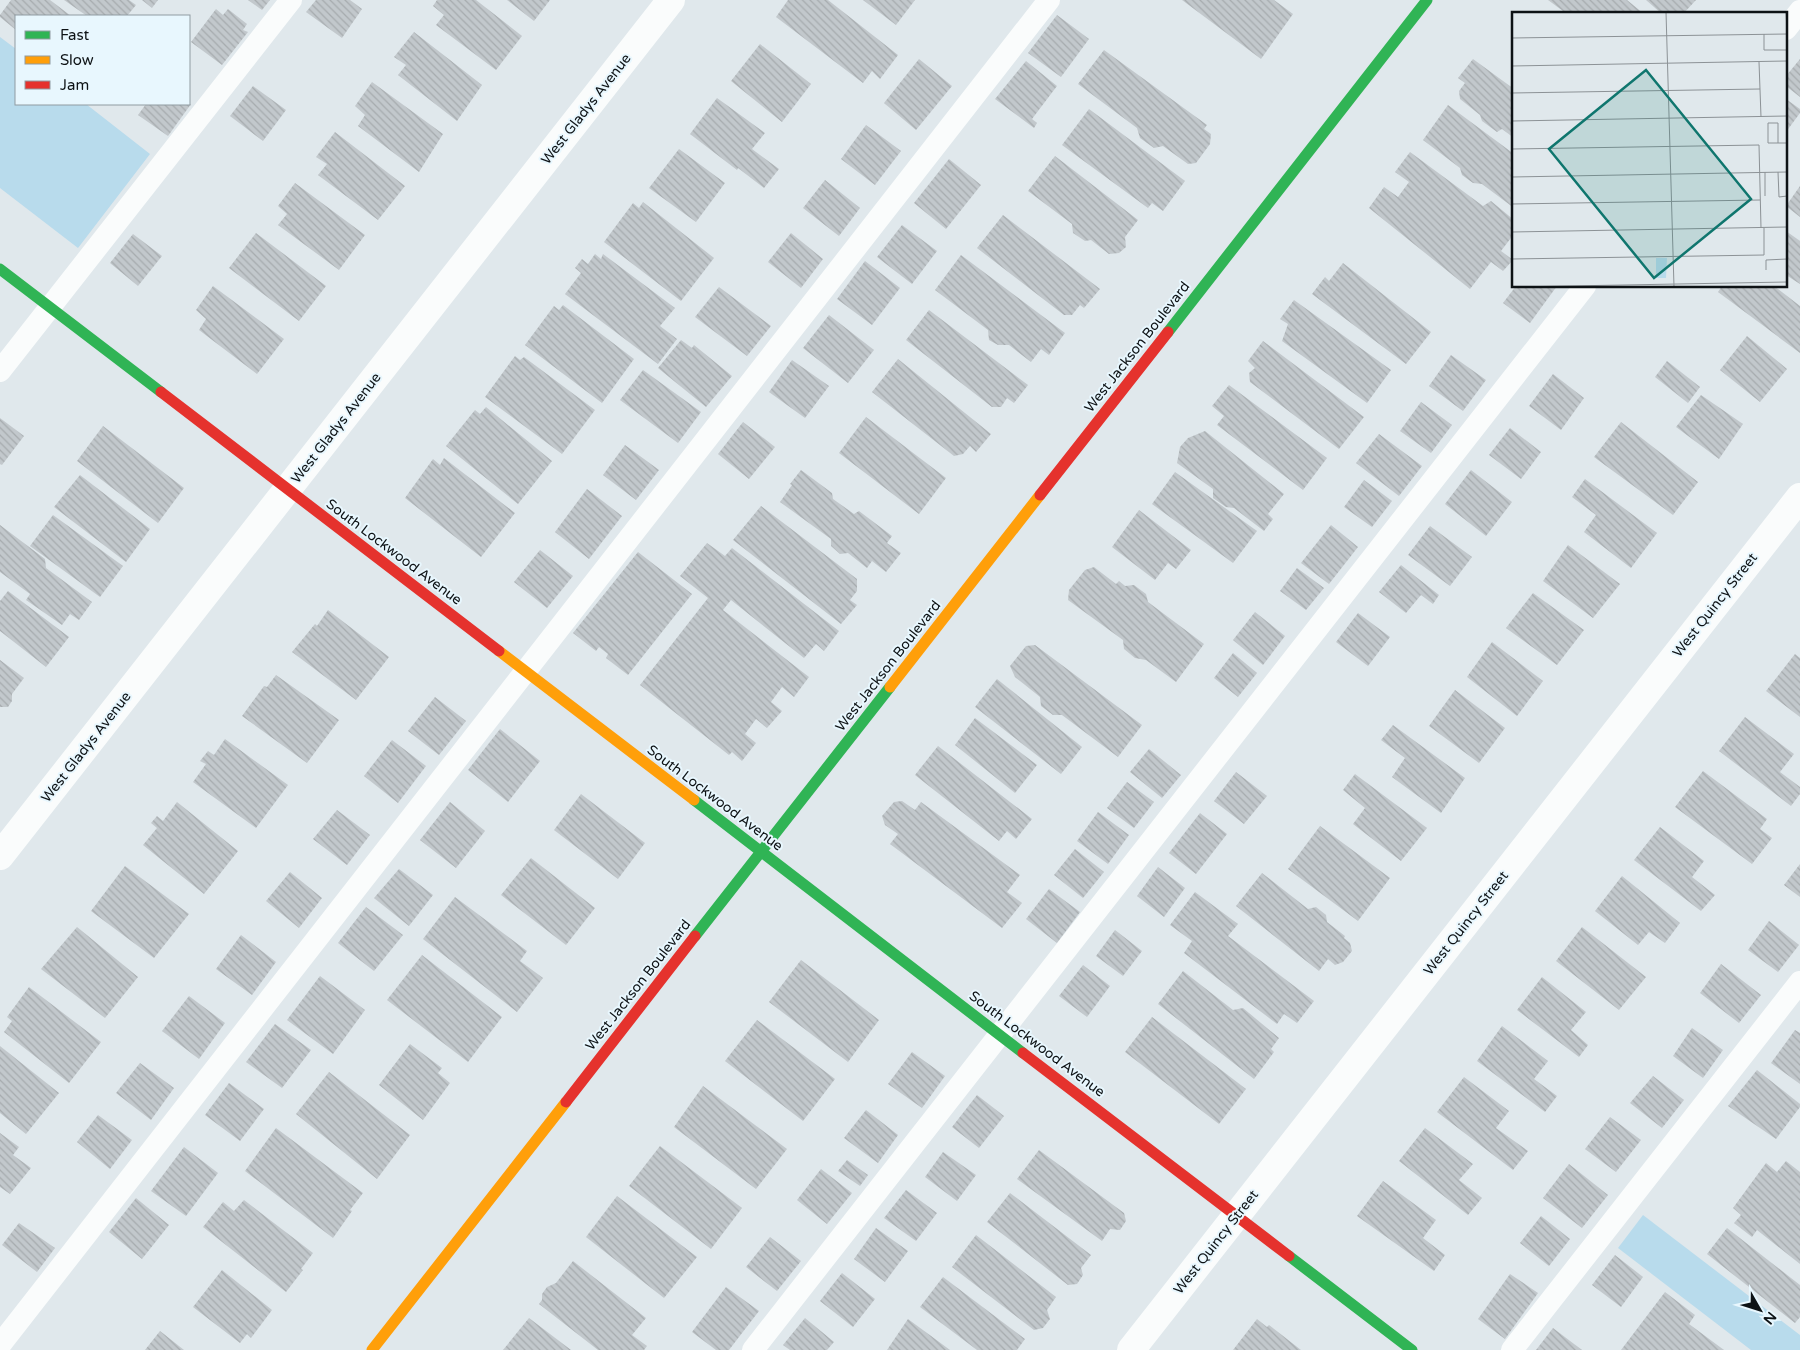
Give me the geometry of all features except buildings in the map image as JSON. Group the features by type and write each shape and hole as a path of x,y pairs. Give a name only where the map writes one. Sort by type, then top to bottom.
{"street":[{"name":"West Gladys Avenue","path":"0,856 671,0"},
{"name":"West Jackson Boulevard","path":"372,1350 1427,0"},
{"name":"South Lockwood Avenue","path":"0,269 1412,1350"},
{"name":"West Quincy Street","path":"1131,1350 1800,497"}],"lane":[{"path":"0,371 291,0"},
{"path":"0,1345 1049,0"},
{"path":"1788,26 1800,11"},
{"path":"753,1350 1583,288"},
{"path":"1512,1350 1800,982"}],"shaded area":[{"path":"0,37 15,48 15,105 87,105 150,154 78,248 0,188"},
{"path":"1643,1215 1800,1335 1800,1350 1751,1350 1618,1248"}],"traffic: fast":[{"path":"1168,332 1427,0"},
{"path":"0,269 161,392"},
{"path":"695,936 890,687"},
{"path":"694,800 1023,1053"},
{"path":"1289,1256 1412,1350"}],"traffic: slow":[{"path":"890,687 1040,495"},
{"path":"499,651 694,800"},
{"path":"372,1350 566,1102"}],"traffic: jam":[{"path":"1040,495 1168,332"},
{"path":"161,392 499,651"},
{"path":"566,1102 695,936"},
{"path":"1023,1053 1289,1256"}]}
